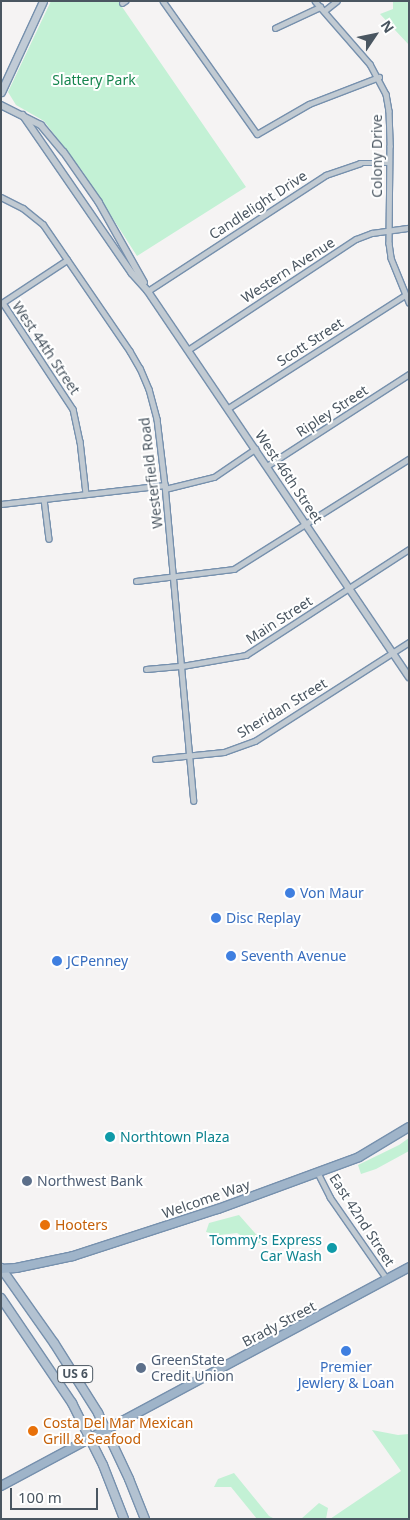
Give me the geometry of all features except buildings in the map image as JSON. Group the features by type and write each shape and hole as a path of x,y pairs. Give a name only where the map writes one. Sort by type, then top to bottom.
{"highway":[{"name":"Welcome Way","path":"2,1269 16,1268 73,1256 318,1174 359,1157 409,1127"},
{"name":"Brady Street","path":"1,1486 409,1267"}],"main road":[{"path":"1,92 42,1"},
{"name":"US 6","path":"2,1269 77,1377 107,1430 145,1519"},
{"name":"US 6","path":"1,1298 48,1366 90,1438 114,1491 124,1519"}],"street":[{"path":"164,1 248,124 257,134 309,104 378,77"},
{"name":"Colony Drive","path":"315,1 370,64 378,77 389,111 388,230 391,258 409,302"},
{"path":"275,28 337,1"},
{"name":"West 46th Street","path":"1,105 42,125 99,202 130,255 148,291"},
{"name":"West 46th Street","path":"23,115 132,273 148,291 409,677"},
{"name":"Candlelight Drive","path":"148,291 326,175 360,163 390,163"},
{"name":"Westerfield Road","path":"1,196 22,208 43,224 140,368 150,389 157,419 165,487 194,801"},
{"name":"Western Avenue","path":"188,350 356,239 388,230 409,228"},
{"path":"2,304 67,260"},
{"name":"Scott Street","path":"227,409 406,295"},
{"name":"West 44th Street","path":"2,304 73,409 80,441 86,494"},
{"name":"Ripley Street","path":"267,466 409,374"},
{"path":"1,504 190,485 214,477 255,449"},
{"path":"136,581 234,569 409,459"},
{"path":"44,499 49,539"},
{"name":"Main Street","path":"146,669 182,666 246,655 409,549"},
{"name":"Sheridan Street","path":"155,759 224,752 255,741 409,642"},
{"name":"East 42nd Street","path":"318,1174 330,1197 387,1279"}],"green space":[{"name":"Slattery Park","path":"51,1 118,1 246,187 137,256 83,172 44,121 16,105 8,92"},
{"path":"393,1 409,1 409,45 380,14 393,9"},
{"path":"409,1138 409,1151 376,1169 361,1174 358,1165 399,1145"},
{"path":"239,1215 263,1242 254,1244 237,1233 220,1235 206,1232 209,1223"},
{"path":"372,1430 398,1435 409,1434 409,1519 330,1519 401,1471"},
{"path":"234,1473 269,1516 275,1519 257,1519 231,1487 214,1487 218,1479"},
{"path":"319,1503 328,1508 326,1519 301,1519"}],"place":[{"name":"Von Maur","path":"290,893"},
{"name":"Disc Replay","path":"216,918"},
{"name":"Seventh Avenue","path":"231,956"},
{"name":"JCPenney","path":"57,961"},
{"name":"Northtown Plaza","path":"110,1137"},
{"name":"Northwest Bank","path":"27,1181"},
{"name":"Hooters","path":"45,1225"},
{"name":"Tommy's Express Car Wash","path":"332,1248"},
{"name":"Premier Jewlery & Loan","path":"346,1351"},
{"name":"GreenState Credit Union","path":"141,1368"},
{"name":"Costa Del Mar Mexican Grill & Seafood","path":"33,1431"}]}
